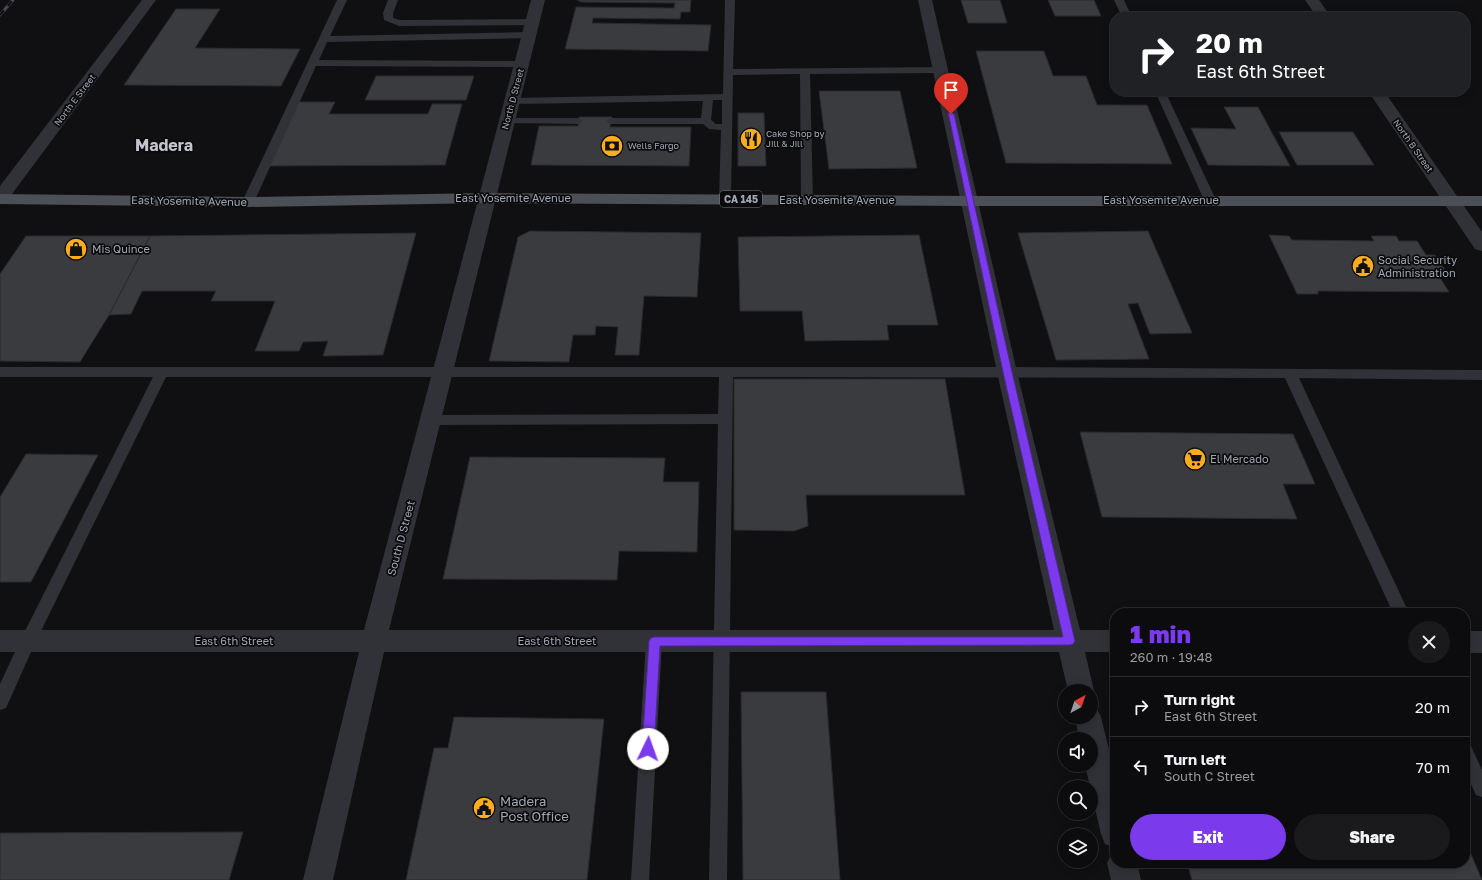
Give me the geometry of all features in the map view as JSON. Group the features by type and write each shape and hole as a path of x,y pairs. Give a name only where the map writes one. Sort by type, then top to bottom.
{"main road":[{"name":"East Yosemite Avenue","path":"0,199 248,202 486,198 970,201 1482,201"}],"street":[{"name":"North E Street","path":"0,199 148,0"},
{"name":"North D Street","path":"486,198 538,0"},
{"path":"925,0 1007,372 1079,684"},
{"path":"1312,0 1320,12"},
{"name":"North B Street","path":"1379,96 1482,245"},
{"name":"South D Street","path":"318,880 374,641 443,373 486,198"},
{"name":"East 6th Street","path":"0,641 1110,641"},
{"path":"1470,642 1482,642"},
{"path":"1090,724 1110,812"},
{"path":"1123,868 1126,880"}],"lane":[{"path":"248,202 342,0"},
{"path":"393,0 388,13 389,20 399,23 530,29"},
{"path":"725,199 730,0"},
{"path":"1119,0 1125,12"},
{"path":"323,39 530,29"},
{"path":"313,63 522,64"},
{"path":"729,72 941,70"},
{"path":"805,71 807,200"},
{"path":"1162,96 1210,200"},
{"path":"512,100 728,97"},
{"path":"706,121 708,98"},
{"path":"507,121 575,122"},
{"path":"611,122 706,121 713,127 727,127"},
{"path":"0,372 1007,372 1482,375"},
{"path":"0,704 28,641 162,372"},
{"path":"718,880 720,642 726,372"},
{"path":"1290,374 1399,608"},
{"path":"431,420 725,419"},
{"path":"640,880 654,641"},
{"path":"1470,763 1482,789"}],"building":[{"path":"577,0 691,0 690,12 681,12 680,19 593,18 592,23 711,25 708,51 565,49 576,7 674,8 675,3 581,2"},
{"path":"961,0 1000,0 1007,23 968,23"},
{"path":"1048,0 1094,0 1101,16 1055,16"},
{"path":"176,9 220,9 195,48 300,49 281,86 124,85"},
{"path":"976,51 1044,51 1053,76 1086,76 1097,105 1147,105 1172,164 1006,163"},
{"path":"376,76 474,76 466,100 365,100"},
{"path":"819,91 900,91 917,168 829,169"},
{"path":"296,102 335,102 329,114 428,114 432,104 462,104 445,165 268,166"},
{"path":"1224,107 1258,107 1290,166 1208,165 1191,128 1236,129"},
{"name":"Cake Shop by Jill & Jill","path":"738,113 764,113 766,166 738,166"},
{"name":"Wells Fargo","path":"579,117 612,117 610,127 691,127 689,166 531,165 539,126 578,126"},
{"path":"1279,132 1353,132 1374,165 1297,165"},
{"path":"530,231 701,233 697,297 644,296 639,355 615,355 618,327 596,326 595,335 573,335 569,362 489,361 518,237"},
{"path":"1148,231 1192,333 1150,334 1138,303 1128,304 1149,359 1056,360 1018,233"},
{"path":"416,233 383,355 323,356 328,341 303,342 299,351 255,351 275,301 211,301 216,291 142,291 131,314 109,315 150,236"},
{"path":"919,235 938,325 887,325 889,340 805,341 802,311 740,311 738,237"},
{"name":"Social Security Administration","path":"1269,235 1289,236 1292,240 1374,241 1371,236 1396,236 1399,241 1417,241 1426,255 1435,255 1449,276 1439,276 1449,292 1318,291 1318,294 1297,294"},
{"path":"26,236 150,236 109,315 80,362 0,361 0,274"},
{"path":"734,379 945,379 965,495 806,495 808,526 794,531 734,530"},
{"name":"El Mercado","path":"1080,432 1293,434 1315,484 1283,484 1297,519 1102,517"},
{"path":"26,454 98,455 31,582 0,582 0,497"},
{"path":"470,457 665,458 663,482 699,482 697,552 619,551 617,580 443,579"},
{"path":"741,692 826,692 840,880 743,880"},
{"path":"454,717 604,719 587,880 406,880 434,748 448,748"},
{"path":"243,832 229,880 0,880 0,833"},
{"path":"1470,852 1482,880 1192,880 1188,868 1470,868"}],"railway":[{"path":"0,15 13,0"}],"place":[{"name":"Cake Shop by Jill & Jill","path":"751,139"},
{"name":"Wells Fargo","path":"612,146"},
{"name":"Mis Quince","path":"76,249"},
{"name":"Social Security Administration","path":"1363,266"},
{"name":"El Mercado","path":"1195,459"},
{"name":"Madera Post Office","path":"484,808"}],"district":[{"name":"Madera","path":"164,145"}],"route":[{"path":"648,749 654,641 1070,641 1007,372 951,114"}]}
